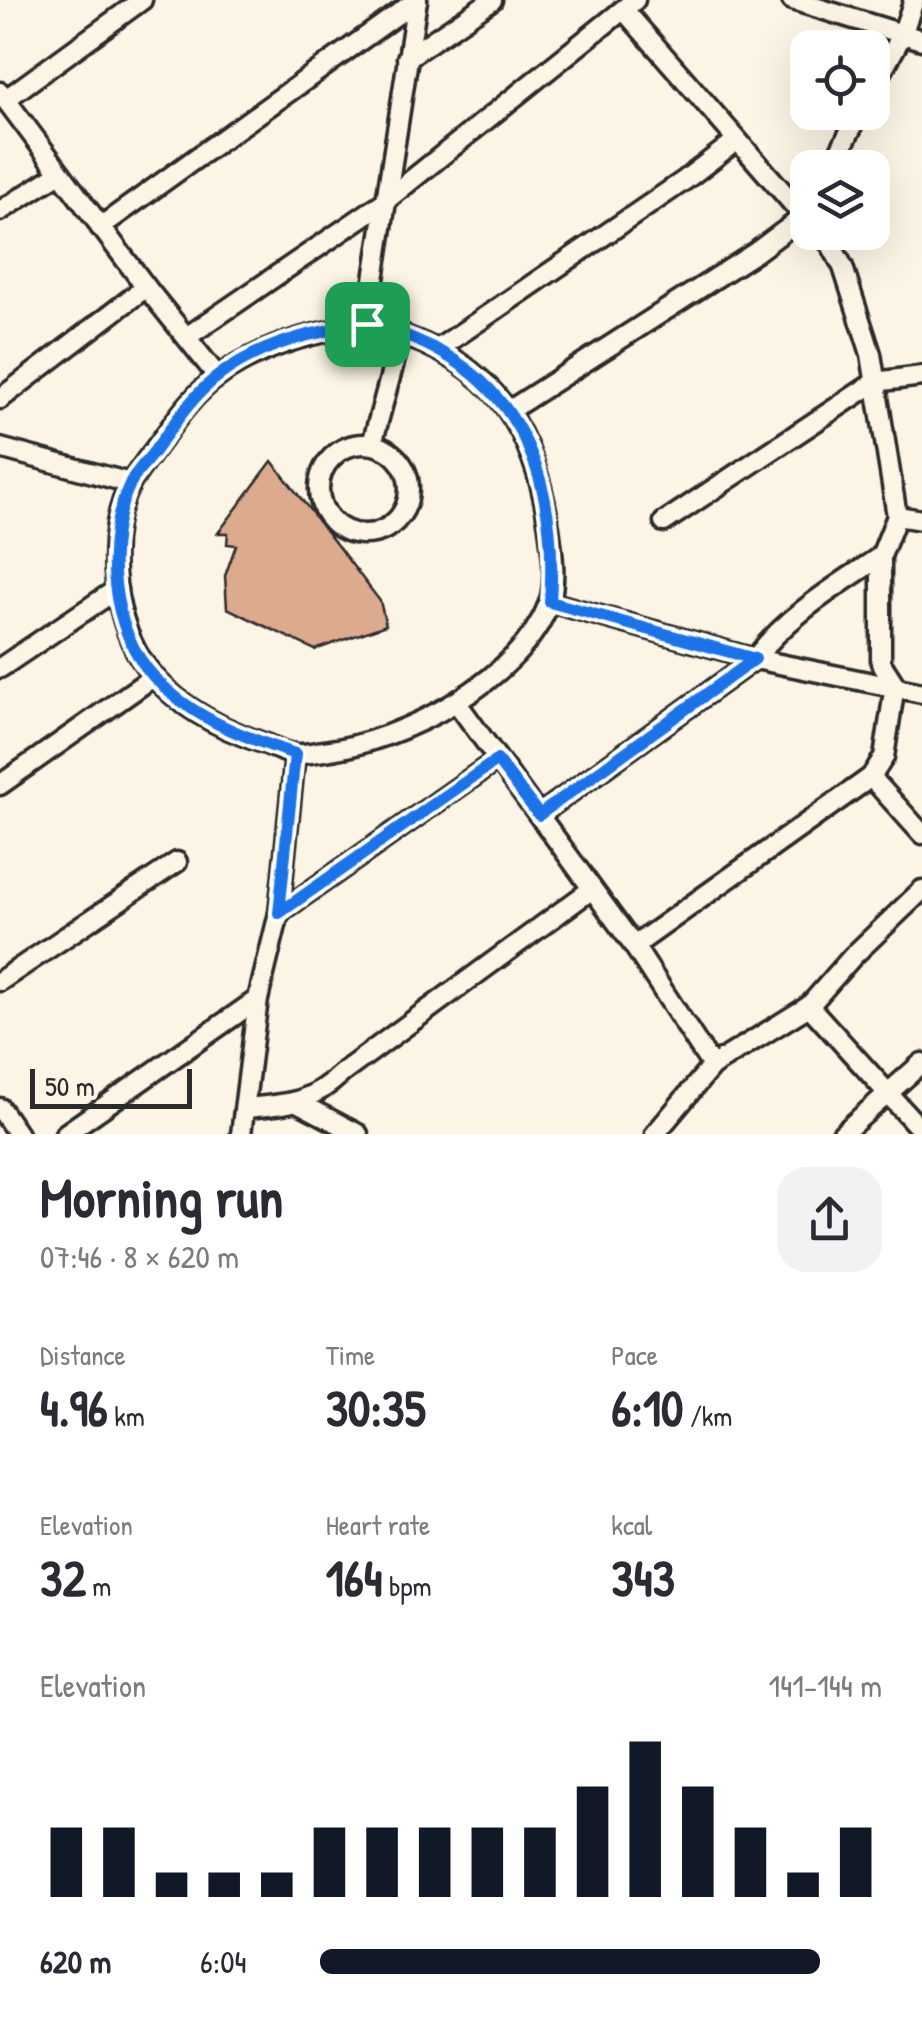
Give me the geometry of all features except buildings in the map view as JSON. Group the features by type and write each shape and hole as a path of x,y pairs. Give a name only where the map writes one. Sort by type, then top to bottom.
{"street":[{"path":"142,0 3,95 100,227 218,376"},
{"path":"367,324 417,0"},
{"path":"100,227 417,0"},
{"path":"408,58 492,0"},
{"path":"792,0 922,40"},
{"path":"890,56 914,0"},
{"path":"188,336 384,202 629,5 737,140 790,198"},
{"path":"438,349 737,140"},
{"path":"0,212 60,173"},
{"path":"510,410 790,228"},
{"path":"634,946 871,776 884,757 894,685 882,662 882,556 897,516 871,354 843,267 833,250"},
{"path":"0,399 146,287"},
{"path":"367,324 402,332 438,349 476,376 510,410 533,454 553,557 550,602 523,646 457,703 409,728 352,748 295,754 257,741 185,706 153,676 127,639 116,589 115,534 130,483 184,409 218,376 271,347 323,330 367,324"},
{"path":"372,444 402,332"},
{"path":"664,522 875,382 922,376"},
{"path":"372,444 400,461 410,493 395,523 386,530 364,534 333,522 321,502 320,480 330,459 339,452 372,444"},
{"path":"4,453 130,483"},
{"path":"897,516 922,520"},
{"path":"539,815 755,659 771,637 837,585 882,556"},
{"path":"0,668 116,589"},
{"path":"550,602 755,659 922,693"},
{"path":"0,785 153,676"},
{"path":"457,703 634,946 712,1066"},
{"path":"241,1134 258,999 279,913 295,754"},
{"path":"279,913 497,760"},
{"path":"871,776 922,834"},
{"path":"0,981 177,862"},
{"path":"246,1108 299,1103 325,1089 592,889"},
{"path":"655,1134 712,1066 809,1006 853,956 922,890"},
{"path":"65,1134 258,999"},
{"path":"809,1006 922,1131"},
{"path":"842,1134 922,1063"},
{"path":"299,1103 358,1134"},
{"path":"0,1108 18,1134"}],"route":[{"path":"367,324 402,332 438,349 476,376 510,410 533,454 546,510 553,557 550,602 755,659 539,815 497,760 279,913 295,754 220,725 185,706 153,676 127,639 116,589 115,534 130,483 184,409 218,376 271,347 323,330 367,324"}]}
